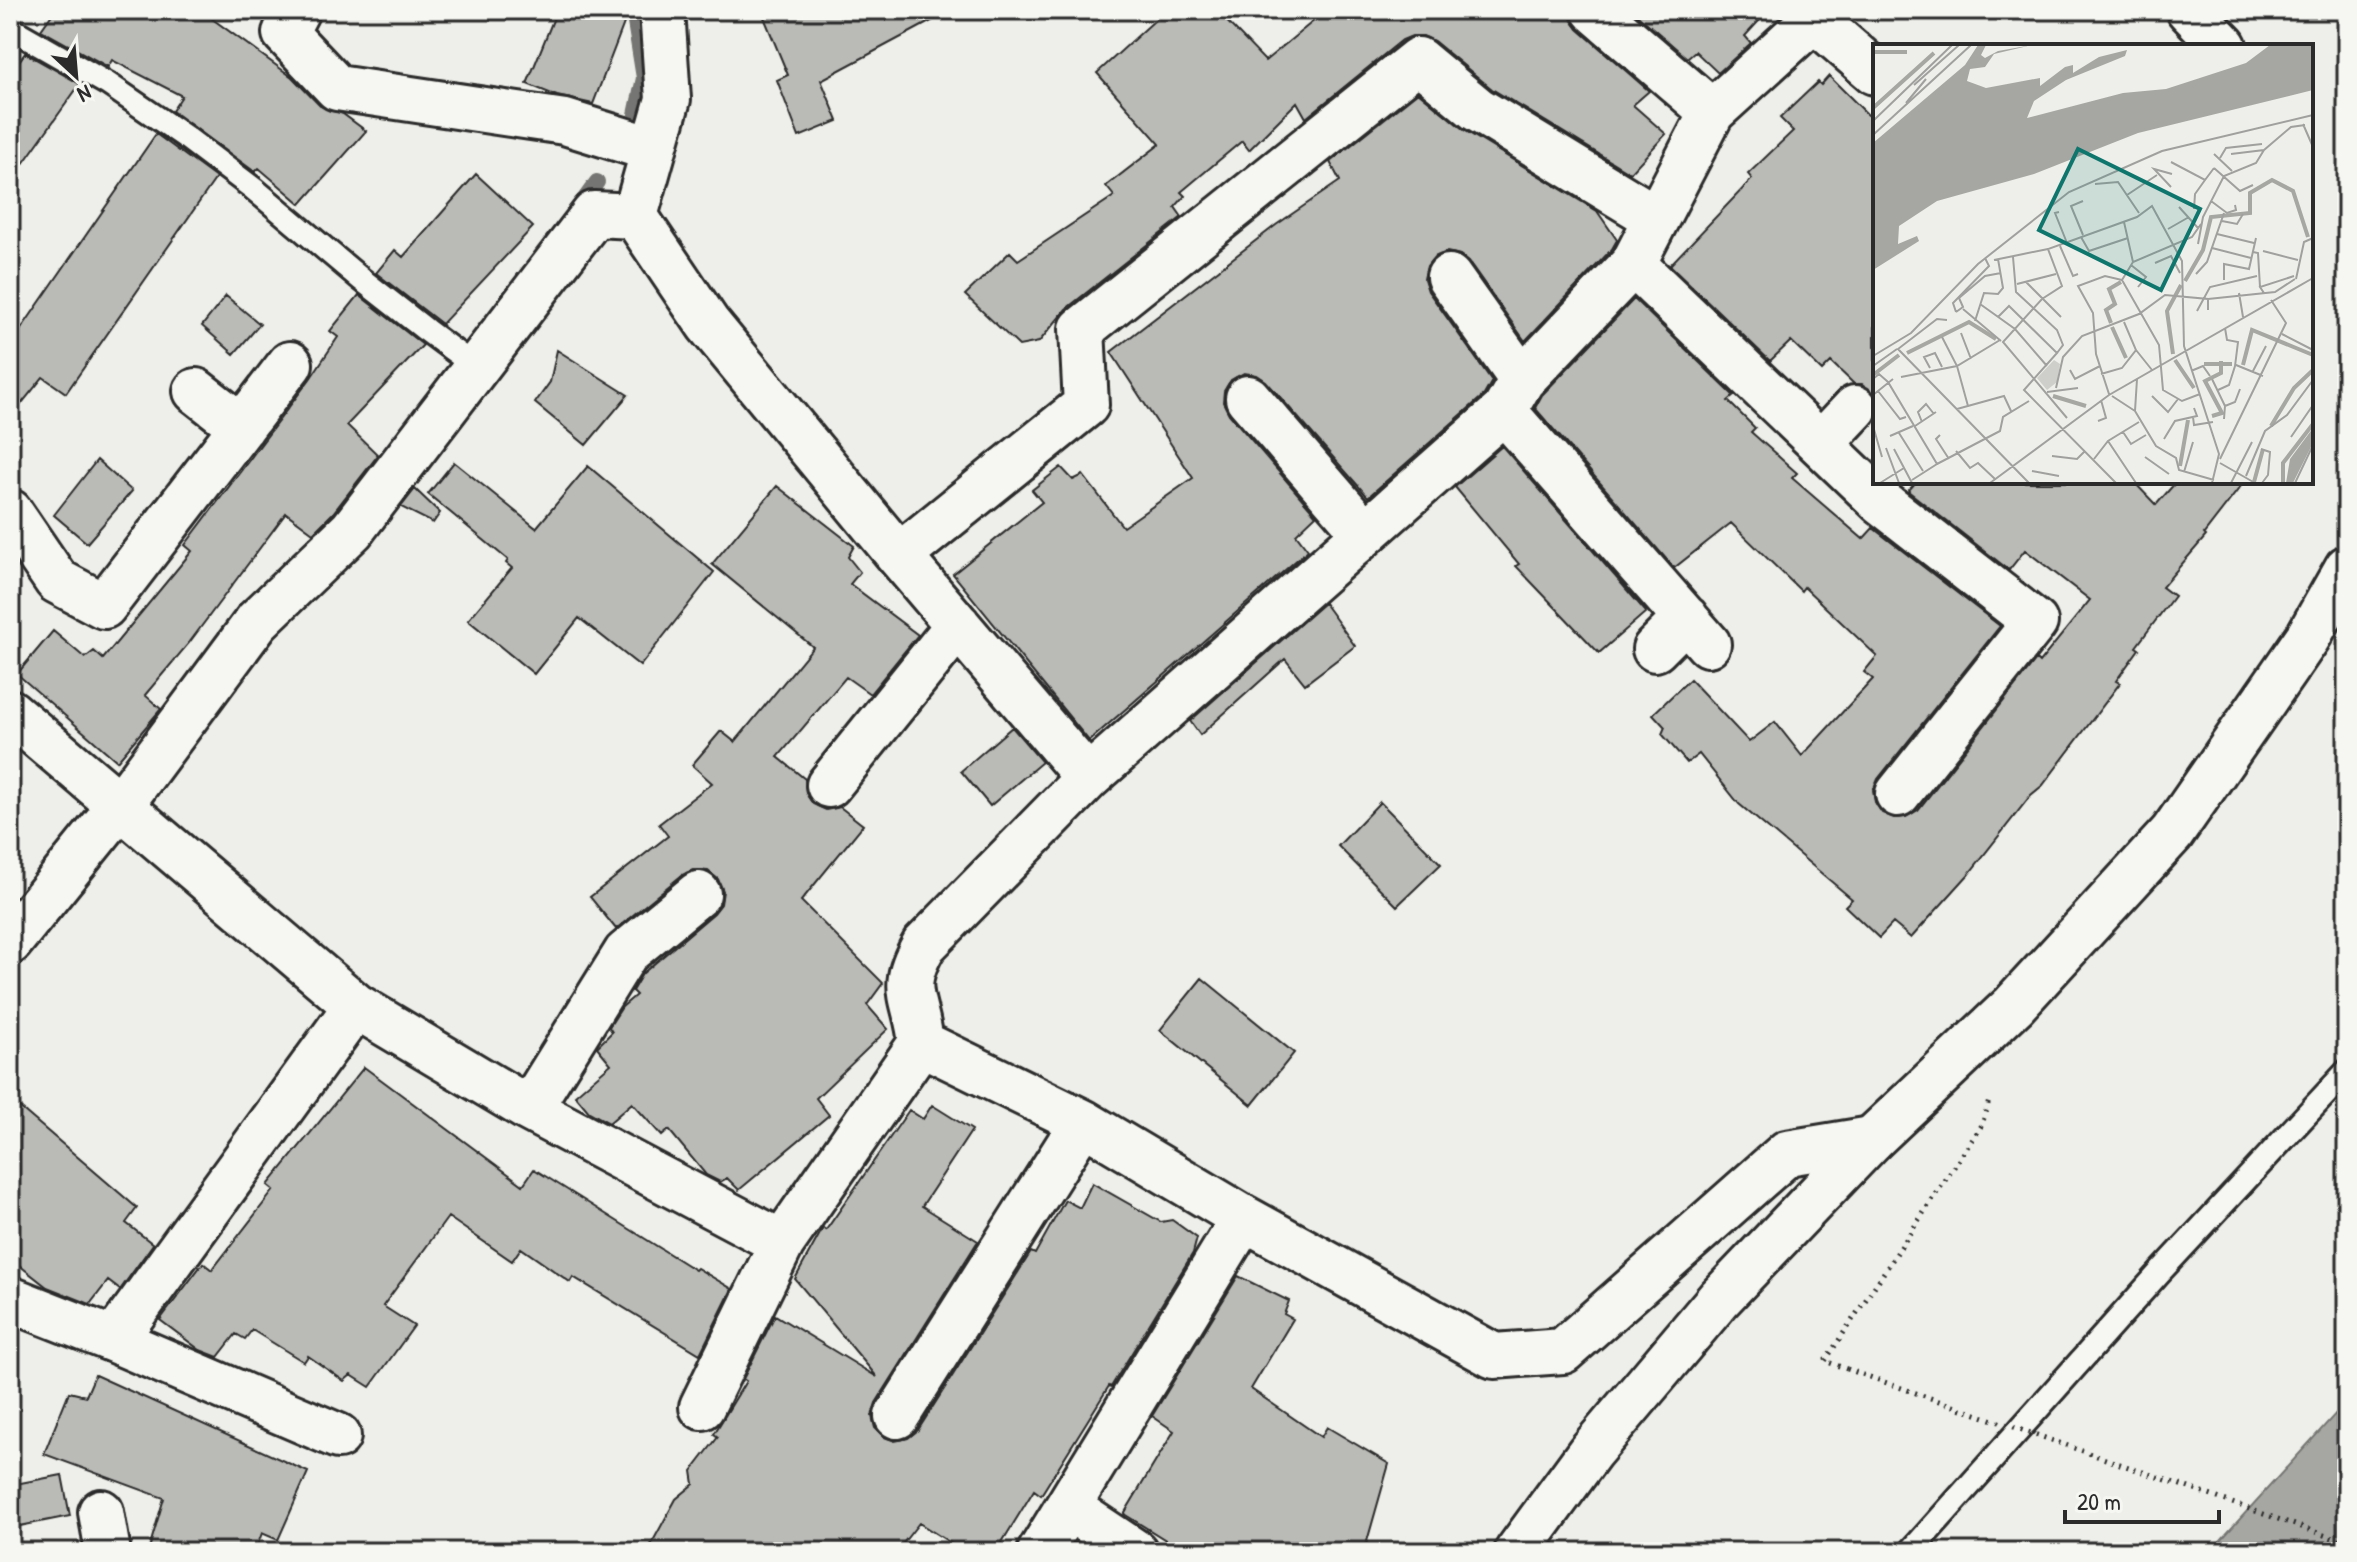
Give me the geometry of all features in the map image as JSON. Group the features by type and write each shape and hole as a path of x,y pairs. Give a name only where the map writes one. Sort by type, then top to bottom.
{"street":[{"path":"297,10 285,33 337,88 565,122 652,149"},
{"path":"662,10 668,99 635,216 708,324 899,556 1088,778"},
{"path":"1594,10 1712,112"},
{"path":"2189,10 2222,44"},
{"path":"702,1407 782,1243 921,1043 919,1024 909,993 912,966 924,945 1088,778 1513,395 1633,264 1712,112 1820,15 1873,70"},
{"path":"899,556 1086,405 1082,329 1418,60 1477,109 1656,218"},
{"path":"10,942 119,807 257,621 352,530 594,214 635,216"},
{"path":"1633,264 1881,502 2035,622 1898,794"},
{"path":"1449,277 1513,395 1697,631 1655,649"},
{"path":"10,512 57,581 104,606 290,364"},
{"path":"196,391 242,427"},
{"path":"1248,398 1364,532"},
{"path":"1821,444 1855,408"},
{"path":"1517,1552 1590,1452 1719,1299 1872,1139 2014,1005 2172,833 2308,637 2347,568"},
{"path":"829,785 958,625"},
{"path":"10,712 356,1006 529,1109 782,1243"},
{"path":"529,1109 626,953 698,894"},
{"path":"114,1340 356,1006"},
{"path":"921,1043 1083,1122 1244,1218 1494,1356 1563,1351 1787,1153 1872,1139"},
{"path":"897,1416 1083,1122"},
{"path":"1040,1552 1244,1218"},
{"path":"10,1299 338,1436"},
{"path":"1069,1508 1135,1552"}],"lane":[{"path":"10,28 108,84 184,136 254,189 426,330 465,359 480,363"},
{"path":"1910,1552 2159,1273 2347,1071"}],"path":[{"path":"1990,1095 1982,1125 1825,1361 2347,1543"}],"shaded area":[{"path":"2347,1401 2347,1552 2210,1552"}],"building":[{"path":"55,10 200,10 292,77 320,106 343,114 366,131 301,204 259,168 255,172 172,111 182,96 112,60 108,67 41,30"},
{"path":"557,10 629,10 593,104 557,96 527,84"},
{"path":"761,10 952,10 821,80 838,121 799,137 777,80 788,75"},
{"path":"1166,10 1216,10 1265,61 1327,10 1570,10 1571,19 1578,29 1649,91 1633,105 1666,134 1630,173 1492,89 1434,41 1423,36 1412,36 1402,40 1306,118 1297,102 1249,150 1242,141 1181,192 1185,196 1175,207 1182,217 1066,309 1039,342 1019,346 965,295 1010,252 1018,260 1114,196 1106,186 1160,144 1097,73"},
{"path":"1632,10 1769,10 1745,36 1751,43 1718,73 1695,51 1687,58"},
{"path":"25,53 80,84 10,182 10,74"},
{"path":"1829,76 1873,120 1873,392 1862,384 1854,384 1831,362 1822,371 1791,341 1770,361 1670,265 1752,179 1748,174 1793,131 1780,118 1818,82 1821,85"},
{"path":"1418,92 1464,130 1597,211 1617,240 1525,341 1469,262 1460,255 1447,252 1434,257 1427,266 1424,279 1428,291 1492,381 1484,395 1368,497 1266,381 1257,375 1244,373 1231,380 1224,391 1223,402 1229,414 1316,515 1296,534 1308,550 1089,741 953,574 1042,502 1032,490 1061,467 1073,480 1083,475 1123,527 1193,478 1111,352 1276,225 1340,181 1330,162"},
{"path":"156,134 216,178 66,393 43,377 10,418 10,345"},
{"path":"476,174 533,227 442,324 376,273 395,250 403,257"},
{"path":"359,295 423,345 347,425 378,455 333,513 313,533 286,513 189,643 145,695 161,709 117,761 17,674 53,631 85,658 94,651 103,659 192,551 185,545 310,379 338,337 330,331"},
{"path":"226,296 260,324 234,354 202,326"},
{"path":"1634,299 1734,396 1728,401 1755,428 1751,432 1797,473 1792,478 1863,539 1873,528 2000,626 1878,779 1873,791 1875,802 1882,813 1894,818 1906,817 1918,810 2036,660 2039,663 2090,600 2025,550 2009,570 1908,491 1914,484 2136,484 2156,505 2174,484 2242,484 2204,534 2206,536 2162,587 2174,596 2136,647 2139,649 2116,681 2120,683 2043,785 2031,795 1968,875 1911,938 1893,923 1879,938 1845,906 1852,899 1739,804 1699,754 1687,763 1662,734 1665,727 1653,714 1690,679 1749,742 1775,722 1802,756 1873,679 1864,672 1877,656 1804,587 1801,591 1731,523 1674,568 1535,408 1542,395"},
{"path":"557,350 628,395 586,445 535,403 550,382"},
{"path":"1502,446 1646,612 1599,653 1516,566 1519,564 1455,487"},
{"path":"97,460 132,491 87,543 54,515"},
{"path":"454,462 536,528 588,466 714,572 640,666 579,618 534,674 468,620 512,568 506,563 508,560 428,494"},
{"path":"777,486 854,546 848,557 860,572 850,584 918,635 870,694 846,677 778,757 805,779 806,793 813,804 826,810 840,807 863,825 801,901 883,983 867,1005 888,1029 816,1098 829,1115 739,1190 727,1178 720,1182 706,1175 669,1130 662,1136 632,1103 609,1123 589,1112 575,1095 611,1064 597,1047 612,1032 609,1027 622,1007 636,995 632,991 642,974 714,913 721,904 723,891 718,879 708,871 693,870 682,875 616,929 590,897 668,836 659,824 712,783 692,765 721,731 735,742 813,647 712,564"},
{"path":"415,489 440,513 433,523 401,507"},
{"path":"1324,603 1355,646 1305,684 1285,659 1200,735 1190,721"},
{"path":"1012,727 1042,762 990,806 961,771"},
{"path":"1380,802 1441,864 1397,906 1338,846"},
{"path":"1202,978 1294,1053 1252,1105 1160,1030"},
{"path":"364,1067 523,1185 534,1169 695,1270 697,1268 732,1289 700,1354 573,1277 570,1282 521,1248 512,1261 448,1217 383,1306 414,1326 370,1387 351,1375 344,1381 308,1356 304,1362 252,1330 245,1339 236,1334 218,1357 200,1350 160,1320 203,1263 212,1270 274,1190 268,1185"},
{"path":"10,1099 137,1208 126,1223 153,1244 120,1290 108,1281 90,1304 47,1287 10,1258"},
{"path":"932,1105 972,1130 922,1206 978,1241 876,1403 872,1416 875,1428 884,1437 895,1441 908,1438 918,1430 1031,1252 1035,1254 1065,1200 1080,1208 1092,1183 1161,1222 1172,1220 1197,1238 1193,1253 1111,1387 1041,1495 1034,1490 996,1552 965,1552 919,1523 896,1552 647,1552 676,1499 694,1484 692,1471 718,1437 714,1434 746,1381 743,1379 775,1315 877,1377 795,1279 823,1228 826,1230 909,1110 923,1119"},
{"path":"1238,1276 1289,1301 1284,1314 1293,1319 1251,1389 1321,1437 1327,1427 1389,1464 1364,1552 1185,1552 1124,1514 1174,1431 1152,1416"},
{"path":"95,1375 308,1472 278,1540 262,1533 255,1552 148,1552 164,1498 44,1454 69,1392 86,1396"},
{"path":"62,1475 70,1516 10,1528 10,1485"}],"waterway":[{"path":"632,133 644,78 633,10"},
{"path":"576,211 597,182"}]}
